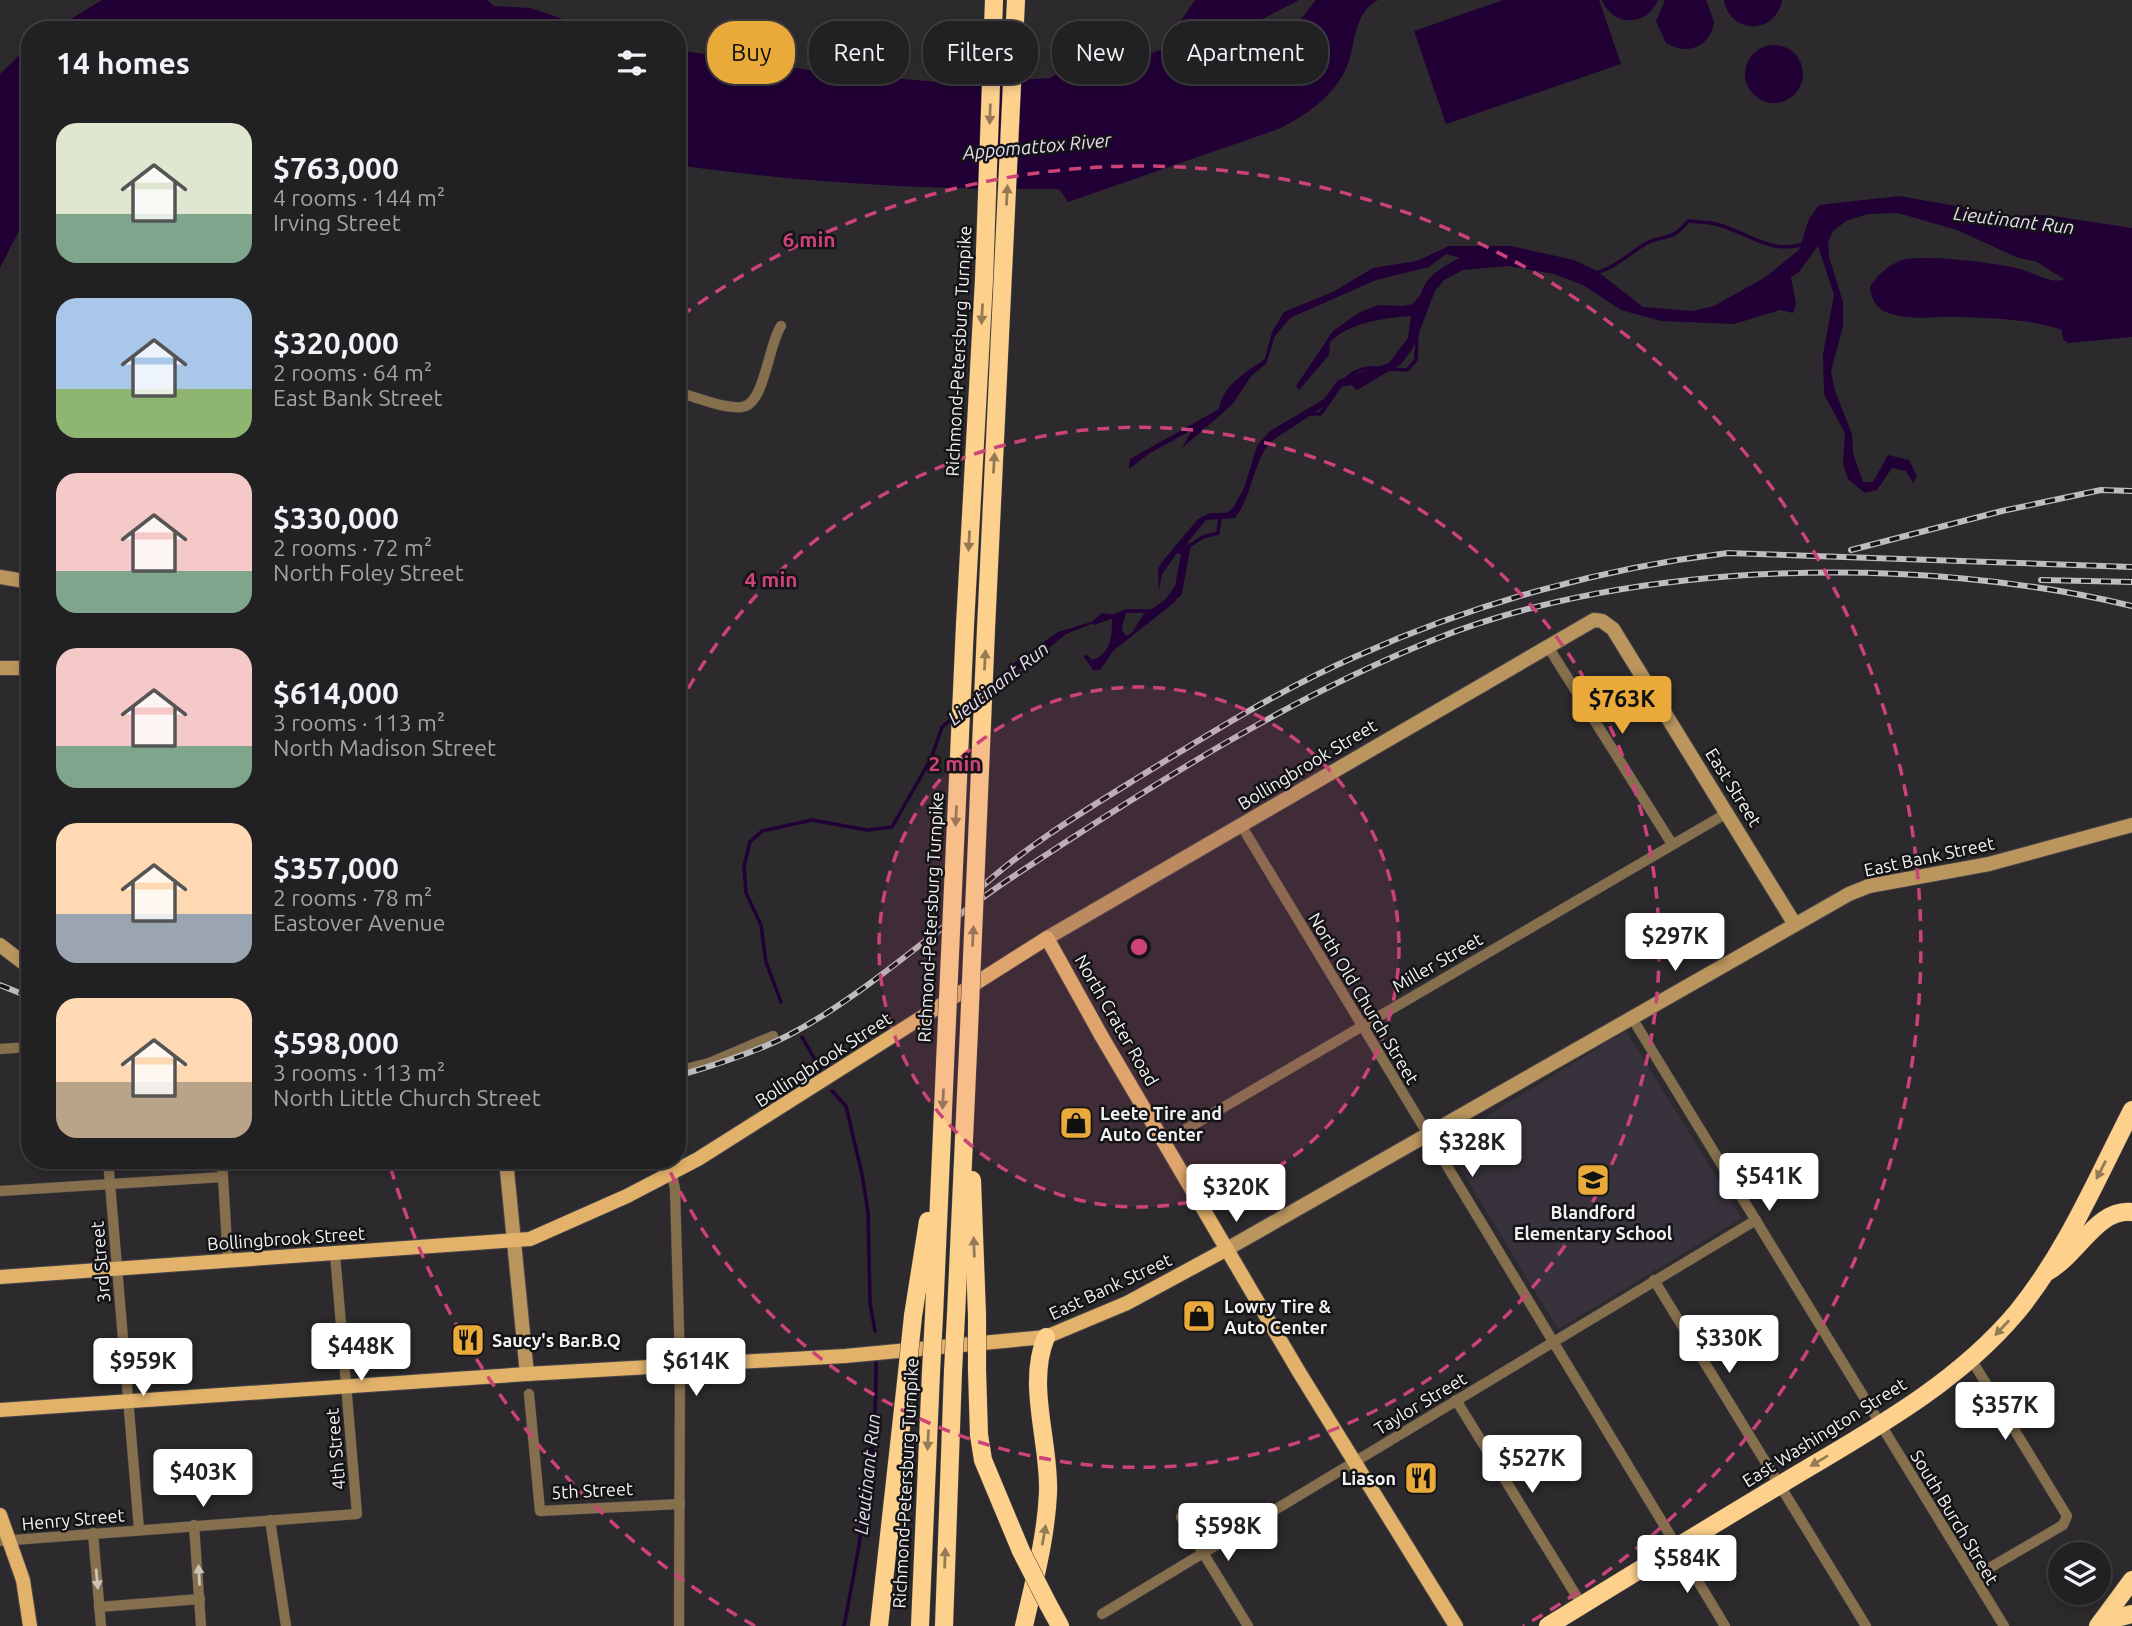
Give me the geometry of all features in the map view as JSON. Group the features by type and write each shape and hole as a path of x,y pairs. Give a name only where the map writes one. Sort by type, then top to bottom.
{"highway":[{"name":"Richmond-Petersburg Turnpike","path":"919,1626 985,246 993,0"},
{"path":"944,1626 968,1028 1016,0"},
{"path":"967,1064 979,1435 983,1460 1021,1551 1058,1626"},
{"name":"East Washington Street","path":"1548,1626 1880,1424 1948,1379 1971,1359 2018,1311 2043,1274 2065,1239 2132,1110"},
{"path":"879,1626 913,1316 942,1135"},
{"path":"2043,1274 2070,1257 2102,1220 2115,1213 2132,1212"},
{"path":"1024,1626 1046,1521 1048,1467 1037,1367 1046,1337"},
{"path":"889,1626 891,1519"},
{"path":"2100,1624 2132,1580"},
{"path":"2100,1624 2132,1614"}],"main road":[{"name":"North Crater Road","path":"1047,938 1227,1249 1456,1626"},
{"name":"Bollingbrook Street","path":"686,1159 756,1125 1047,938"},
{"name":"Bollingbrook Street","path":"0,1277 514,1242 530,1239 603,1207 666,1169"},
{"name":"East Bank Street","path":"0,1410 680,1364 845,1356 1046,1337 1127,1303 1227,1249"},
{"path":"0,1515 5,1540 23,1580 30,1626"}],"street":[{"path":"686,395 739,407 752,403 759,394 771,344 781,326"},
{"path":"0,577 21,580"},
{"name":"Bollingbrook Street","path":"1047,938 1594,620 1608,624 1618,636"},
{"name":"East Street","path":"1618,636 1794,923"},
{"path":"1547,645 1672,844"},
{"path":"0,668 21,668"},
{"name":"Miller Street","path":"1164,1142 1361,1024 1727,813"},
{"name":"North Old Church Street","path":"1241,825 1725,1626"},
{"name":"East Bank Street","path":"1227,1249 1794,923 1869,886 1989,864 2132,825"},
{"path":"0,945 21,961"},
{"name":"South Burch Street","path":"1632,1018 2004,1626"},
{"path":"686,1069 709,1063 773,1036"},
{"path":"0,1049 21,1048"},
{"name":"3rd Street","path":"109,1169 139,1529"},
{"path":"222,1169 228,1262"},
{"path":"507,1169 527,1374"},
{"path":"671,1169 680,1364 679,1626"},
{"path":"0,1191 222,1177"},
{"name":"Taylor Street","path":"1102,1614 1756,1220"},
{"name":"4th Street","path":"335,1254 357,1514"},
{"path":"1654,1280 1866,1626"},
{"path":"1971,1359 2067,1516 2063,1525 1974,1577"},
{"name":"5th Street","path":"529,1394 540,1511 680,1504"},
{"path":"1456,1400 1582,1605"},
{"name":"Henry Street","path":"5,1540 357,1514"},
{"path":"1181,1517 1248,1626"},
{"path":"270,1520 286,1626"},
{"path":"194,1525 201,1626"},
{"path":"93,1533 101,1626"},
{"path":"99,1607 200,1600"}],"shaded area":[{"name":"Blandford Elementary School","path":"1626,1031 1742,1218 1558,1329 1444,1142"}],"water":[{"path":"102,0 487,0 494,6 530,8 569,21 68,21"},
{"path":"1195,0 1299,0 1258,21 1181,21"},
{"name":"Appomattox River","path":"1316,0 1378,0 1369,6 1359,22 1349,61 1339,81 1318,104 1300,117 1281,128 1068,202 1060,190 1056,189 866,184 686,166 686,51 707,55 707,84 795,84 795,68 809,70 809,84 909,84 909,80 923,81 923,84 1038,84 1038,79 1052,77 1052,84 1149,84 1149,55 1163,48 1163,84 1328,84 1328,21 1299,21"},
{"path":"1503,0 1599,0 1621,64 1446,124 1414,31"},
{"path":"1602,0 1658,0 1646,15 1630,20 1613,15"},
{"path":"1665,0 1706,0 1714,22 1712,31 1703,43 1682,49 1666,43 1656,21"},
{"path":"1724,0 1782,0 1771,20 1763,25 1753,26 1743,25 1735,20"},
{"path":"1768,45 1780,45 1795,53 1803,68 1803,80 1795,95 1780,103 1768,103 1753,95 1745,80 1745,68 1753,53"},
{"path":"21,54 21,227 0,268 0,74"},
{"path":"1899,196 2013,216 2046,215 2132,228 2132,337 2068,343 2063,339 2062,330 2038,323 1984,318 1914,318 1888,313 1875,303 1870,288 1883,271 1902,260 1926,258 1977,262 2017,268 2053,280 2064,279 2037,262 2016,257 1957,230 1898,213 1868,214 1846,221 1833,231 1828,242 1829,257 1843,302 1843,326 1831,371 1835,391 1852,434 1853,453 1863,482 1873,482 1888,455 1909,460 1917,476 1913,483 1906,471 1892,468 1877,490 1865,493 1848,479 1843,464 1845,433 1824,394 1823,354 1834,295 1818,246 1799,272 1791,277 1796,304 1793,313 1780,310 1734,324 1661,321 1621,310 1583,285 1554,274 1508,266 1463,270 1444,280 1435,291 1413,348 1401,364 1357,390 1351,385 1340,387 1332,401 1270,442 1235,518 1206,520 1188,542 1186,569 1175,602 1114,650 1100,670 1093,670 1084,657 1086,654 1092,660 1104,653 1110,643 1112,619 1104,619 1066,634 1032,662 1010,674 1010,666 1058,632 1091,622 1102,613 1119,615 1126,612 1122,630 1126,636 1132,633 1143,615 1165,600 1175,586 1181,555 1177,553 1162,574 1159,590 1158,569 1162,562 1198,519 1210,513 1226,513 1233,508 1244,488 1257,446 1270,431 1324,399 1338,380 1389,363 1408,338 1411,316 1368,322 1338,335 1330,342 1329,355 1299,390 1296,386 1333,331 1360,312 1379,305 1413,304 1435,276 1464,259 1446,254 1429,267 1376,280 1290,318 1275,336 1266,364 1252,375 1232,405 1182,448 1192,430 1150,453 1129,469 1130,459 1219,409 1230,386 1265,359 1272,332 1284,312 1333,292 1373,268 1417,261 1449,246 1511,246 1574,260 1597,271 1643,307 1693,311 1714,306 1764,278 1799,250 1809,219 1819,205"}],"waterway":[{"name":"Lieutinant Run","path":"1596,273 1616,264 1645,244 1671,235 1688,221 1716,224 1771,245 1782,247 1807,243"},
{"name":"Lieutinant Run","path":"1423,294 1434,276 1466,257"},
{"name":"Lieutinant Run","path":"1389,369 1407,370 1416,360 1417,333"},
{"name":"Lieutinant Run","path":"1307,414 1320,414 1351,374 1359,370 1381,368"},
{"name":"Lieutinant Run","path":"1175,598 1180,594 1189,546 1203,537 1218,533 1220,517"},
{"name":"Lieutinant Run","path":"1094,623 1127,611 1154,611"},
{"name":"Lieutinant Run","path":"991,687 1012,670"},
{"name":"Lieutinant Run","path":"781,1002 766,962 761,925 746,893 744,866 750,842 762,831 812,820 867,830 892,827 931,759 942,727 955,716"},
{"name":"Lieutinant Run","path":"802,1037 821,1070"},
{"name":"Lieutinant Run","path":"832,1091 846,1106 862,1174 868,1212 870,1303 875,1331"},
{"name":"Lieutinant Run","path":"844,1626 871,1462 876,1363"}],"railway":[{"path":"1851,550 2002,511 2101,490 2132,491"},
{"path":"972,896 1012,861 1077,816 1275,696 1401,637 1539,591 1633,568 1728,553 2132,567"},
{"path":"686,1073 762,1047 819,1018 1017,874 1219,746 1378,663 1433,640 1512,613 1598,593 1687,580 1780,574 1872,573 1963,578 2050,589 2132,606"},
{"path":"2041,580 2132,582"},
{"path":"0,985 21,993"}],"place":[{"name":"Leete Tire and Auto Center","path":"1076,1123"},
{"name":"Blandford Elementary School","path":"1593,1180"},
{"name":"Lowry Tire & Auto Center","path":"1199,1316"},
{"name":"Saucy's Bar.B.Q","path":"468,1340"},
{"name":"Liason","path":"1421,1478"}]}
